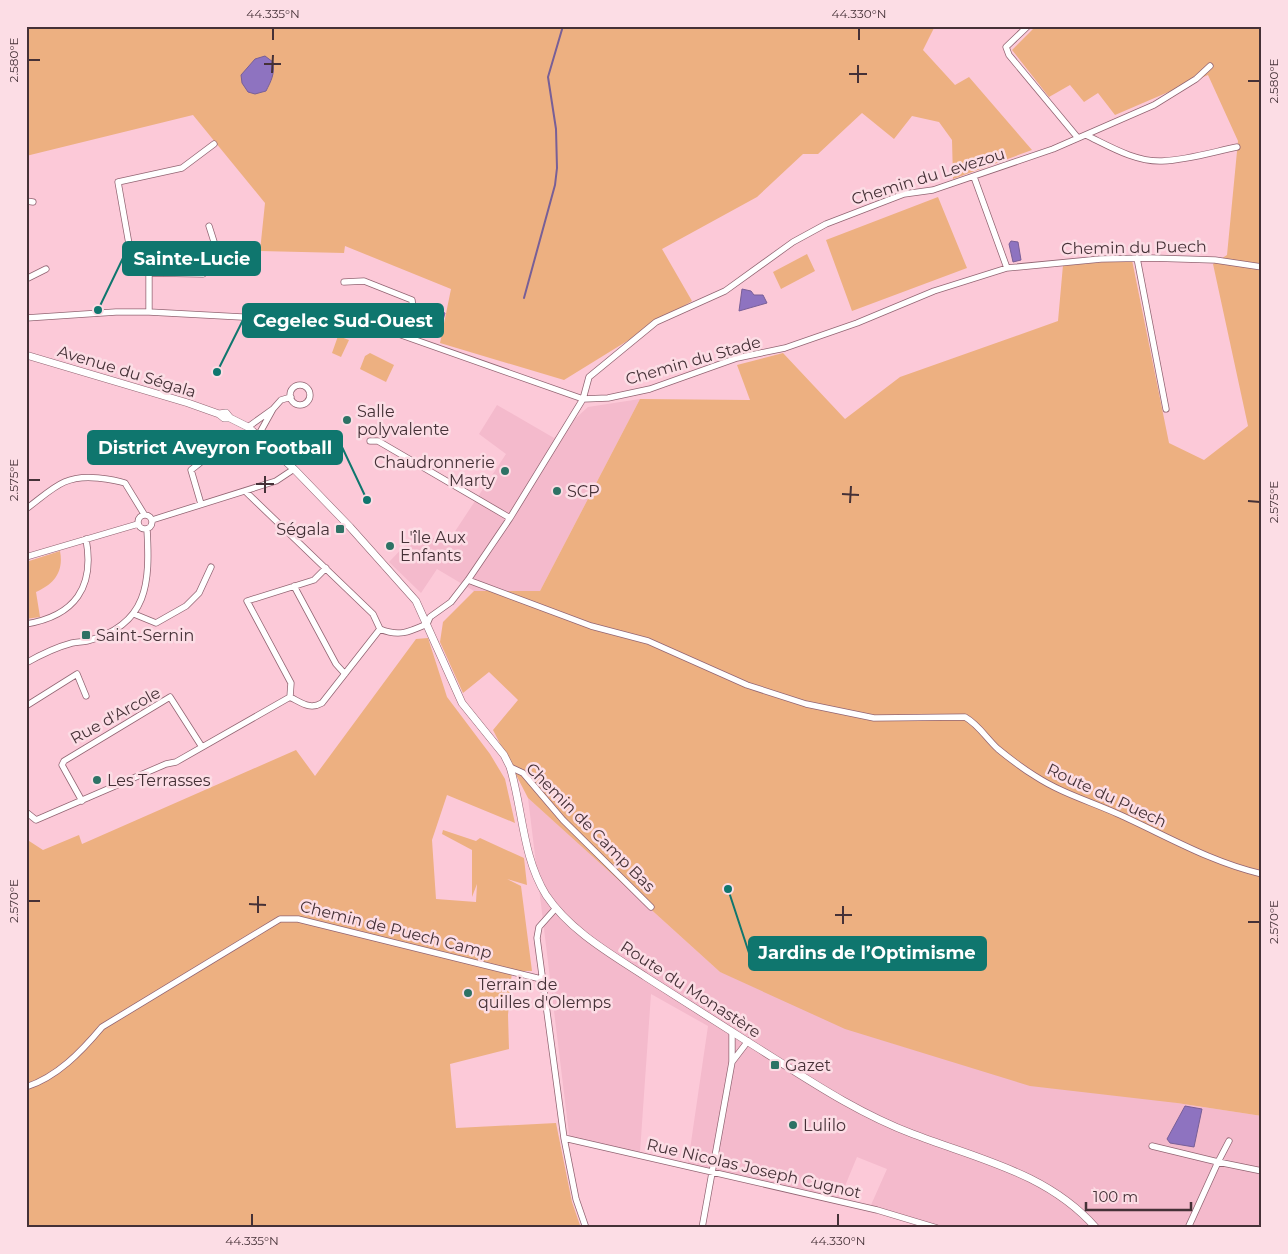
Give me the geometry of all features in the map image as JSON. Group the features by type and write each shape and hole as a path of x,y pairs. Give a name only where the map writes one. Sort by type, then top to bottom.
{"street":[{"path":"1028,26 1006,46 1009,55 1078,138"},
{"name":"Chemin du Levezou","path":"583,399 589,377 656,322 725,291 793,242 809,233 904,194 933,190 1039,155 1154,104 1196,79 1210,66"},
{"path":"1086,135 1129,155 1152,161 1176,160 1237,147"},
{"path":"210,226 216,248 214,265 202,274 149,272 132,261 118,182 182,168 214,144"},
{"path":"974,177 1007,268"},
{"path":"26,201 33,202"},
{"name":"Chemin du Puech","path":"1007,268 1100,258 1215,260 1262,267"},
{"path":"1137,258 1166,410"},
{"name":"Chemin du Stade","path":"26,318 116,312 149,312 370,324 405,335 472,362 583,399 608,398 650,389 737,358 785,348 857,323 934,291 1007,268"},
{"path":"26,279 46,269"},
{"path":"149,272 149,312"},
{"path":"344,282 364,281 412,300 413,309 405,335"},
{"name":"Avenue du Ségala","path":"26,354 219,414 224,418 230,418 248,427 294,469 350,527 416,601 427,624"},
{"path":"258,436 273,409 281,400 291,398"},
{"path":"245,491 373,614 380,629 391,634 403,635 427,624 430,617 451,602 468,580 510,518 583,399"},
{"path":"248,427 273,409"},
{"path":"370,441 378,441 510,518"},
{"path":"200,462 192,470 201,504"},
{"path":"152,520 276,481 294,469"},
{"path":"26,509 61,483 74,477 91,477 125,483 144,514 148,515 152,520"},
{"path":"138,524 140,517 144,514"},
{"path":"26,663 57,648 77,642 86,642 106,634 134,614 146,588 149,572 147,529 152,524 152,520"},
{"path":"138,524 147,529"},
{"path":"26,557 138,524"},
{"path":"26,624 47,619 68,608 80,594 89,574 90,559 86,539"},
{"path":"134,614 156,623 186,606 199,593 211,567"},
{"path":"290,697 291,683 247,602 314,580 326,568"},
{"name":"Route du Puech","path":"468,580 591,626 648,641 697,661 747,685 806,704 874,718 965,718 974,723 998,748 1033,775 1062,792 1118,814 1157,834 1214,859 1262,874"},
{"path":"294,586 336,664 344,674"},
{"name":"Route du Monastère","path":"427,624 462,703 504,755 510,767 517,792 528,853 540,883 556,908 568,922 596,944 827,1093 877,1120 1015,1171 1038,1182 1060,1195 1096,1228"},
{"path":"290,697 308,707 316,706 322,702 380,629"},
{"path":"26,706 77,674 86,696"},
{"name":"Rue d'Arcole","path":"82,801 62,766 64,761 170,697 202,747"},
{"path":"26,812 36,820 166,764 176,762 290,697"},
{"name":"Chemin de Camp Bas","path":"510,767 523,773 563,820 651,907"},
{"path":"556,908 539,927 537,938 541,979 564,1138 576,1199 586,1228"},
{"name":"Chemin de Puech Camp","path":"26,1087 41,1082 80,1053 102,1027 134,1006 250,936 280,919 288,917 541,979"},
{"path":"702,1228 732,1062 732,1032"},
{"path":"732,1062 748,1041"},
{"name":"Rue Nicolas Joseph Cugnot","path":"564,1138 877,1210 937,1228"},
{"path":"1188,1228 1229,1141"},
{"path":"1152,1146 1262,1171"}],"shaded area":[{"path":"26,26 935,26 923,50 955,85 969,77 1032,150 953,179 952,140 939,122 912,116 894,139 862,113 818,154 803,154 757,197 662,249 692,301 564,380 440,343 451,289 345,246 344,253 260,251 265,203 193,115 26,156"},
{"path":"1036,26 1262,26 1262,1116 1177,1103 1030,1086 845,1029 720,972 528,798 493,730 518,700 489,672 463,693 440,642 443,622 474,591 540,591 640,399 750,400 737,365 783,353 845,419 900,377 1058,321 1063,265 1132,260 1169,443 1204,460 1248,426 1213,264 1227,255 1238,141 1208,75 1115,115 1098,93 1084,102 1070,85 1049,97 1012,50"},
{"path":"265,56 273,62 273,74 266,91 255,94 248,92 242,83 241,75 255,59"},
{"path":"938,197 967,268 852,311 826,240"},
{"path":"1011,241 1018,242 1021,260 1013,262 1009,244"},
{"path":"807,254 815,271 781,289 773,272"},
{"path":"742,289 751,291 754,295 763,295 767,303 739,311"},
{"path":"419,304 445,313 443,320 417,310"},
{"path":"338,336 349,340 341,357 332,353"},
{"path":"370,353 394,365 386,382 360,369 365,356"},
{"path":"640,399 540,591 474,591 437,569 421,593 389,562 413,537 450,539 506,454 479,434 497,405 554,438 588,407"},
{"path":"60,551 59,571 53,581 36,592 40,617 26,619 26,562"},
{"path":"428,638 447,697 490,754 505,779 515,823 447,795 432,840 436,899 476,902 477,884 472,897 472,850 442,834 443,830 476,841 480,838 524,858 527,885 507,879 521,886 532,971 512,971 508,1015 509,1049 450,1064 456,1128 556,1123 572,1202 581,1228 26,1228 26,839 43,850 79,835 82,844 296,750 315,776 416,639"},
{"path":"528,798 720,972 1177,1103 1262,1116 1262,1228 936,1228 871,1205 887,1169 857,1157 840,1198 688,1163 708,1026 651,994 640,1152 570,1142"},
{"path":"1185,1106 1202,1109 1194,1147 1170,1143 1167,1139"}],"waterway":[{"path":"524,298 555,185 557,168 556,129 548,77 563,26"}],"place":[{"name":"Sainte-Lucie","path":"98,310"},
{"name":"Cegelec Sud-Ouest","path":"217,372"},
{"name":"Salle polyvalente","path":"347,420"},
{"name":"Chaudronnerie Marty","path":"505,471"},
{"name":"SCP","path":"557,491"},
{"name":"District Aveyron Football","path":"367,500"},
{"name":"Ségala","path":"340,529"},
{"name":"L'île Aux Enfants","path":"390,546"},
{"name":"Saint-Sernin","path":"86,635"},
{"name":"Les Terrasses","path":"97,780"},
{"name":"Jardins de l’Optimisme","path":"728,889"},
{"name":"Terrain de quilles d'Olemps","path":"468,993"},
{"name":"Gazet","path":"775,1065"},
{"name":"Lulilo","path":"793,1125"}]}
